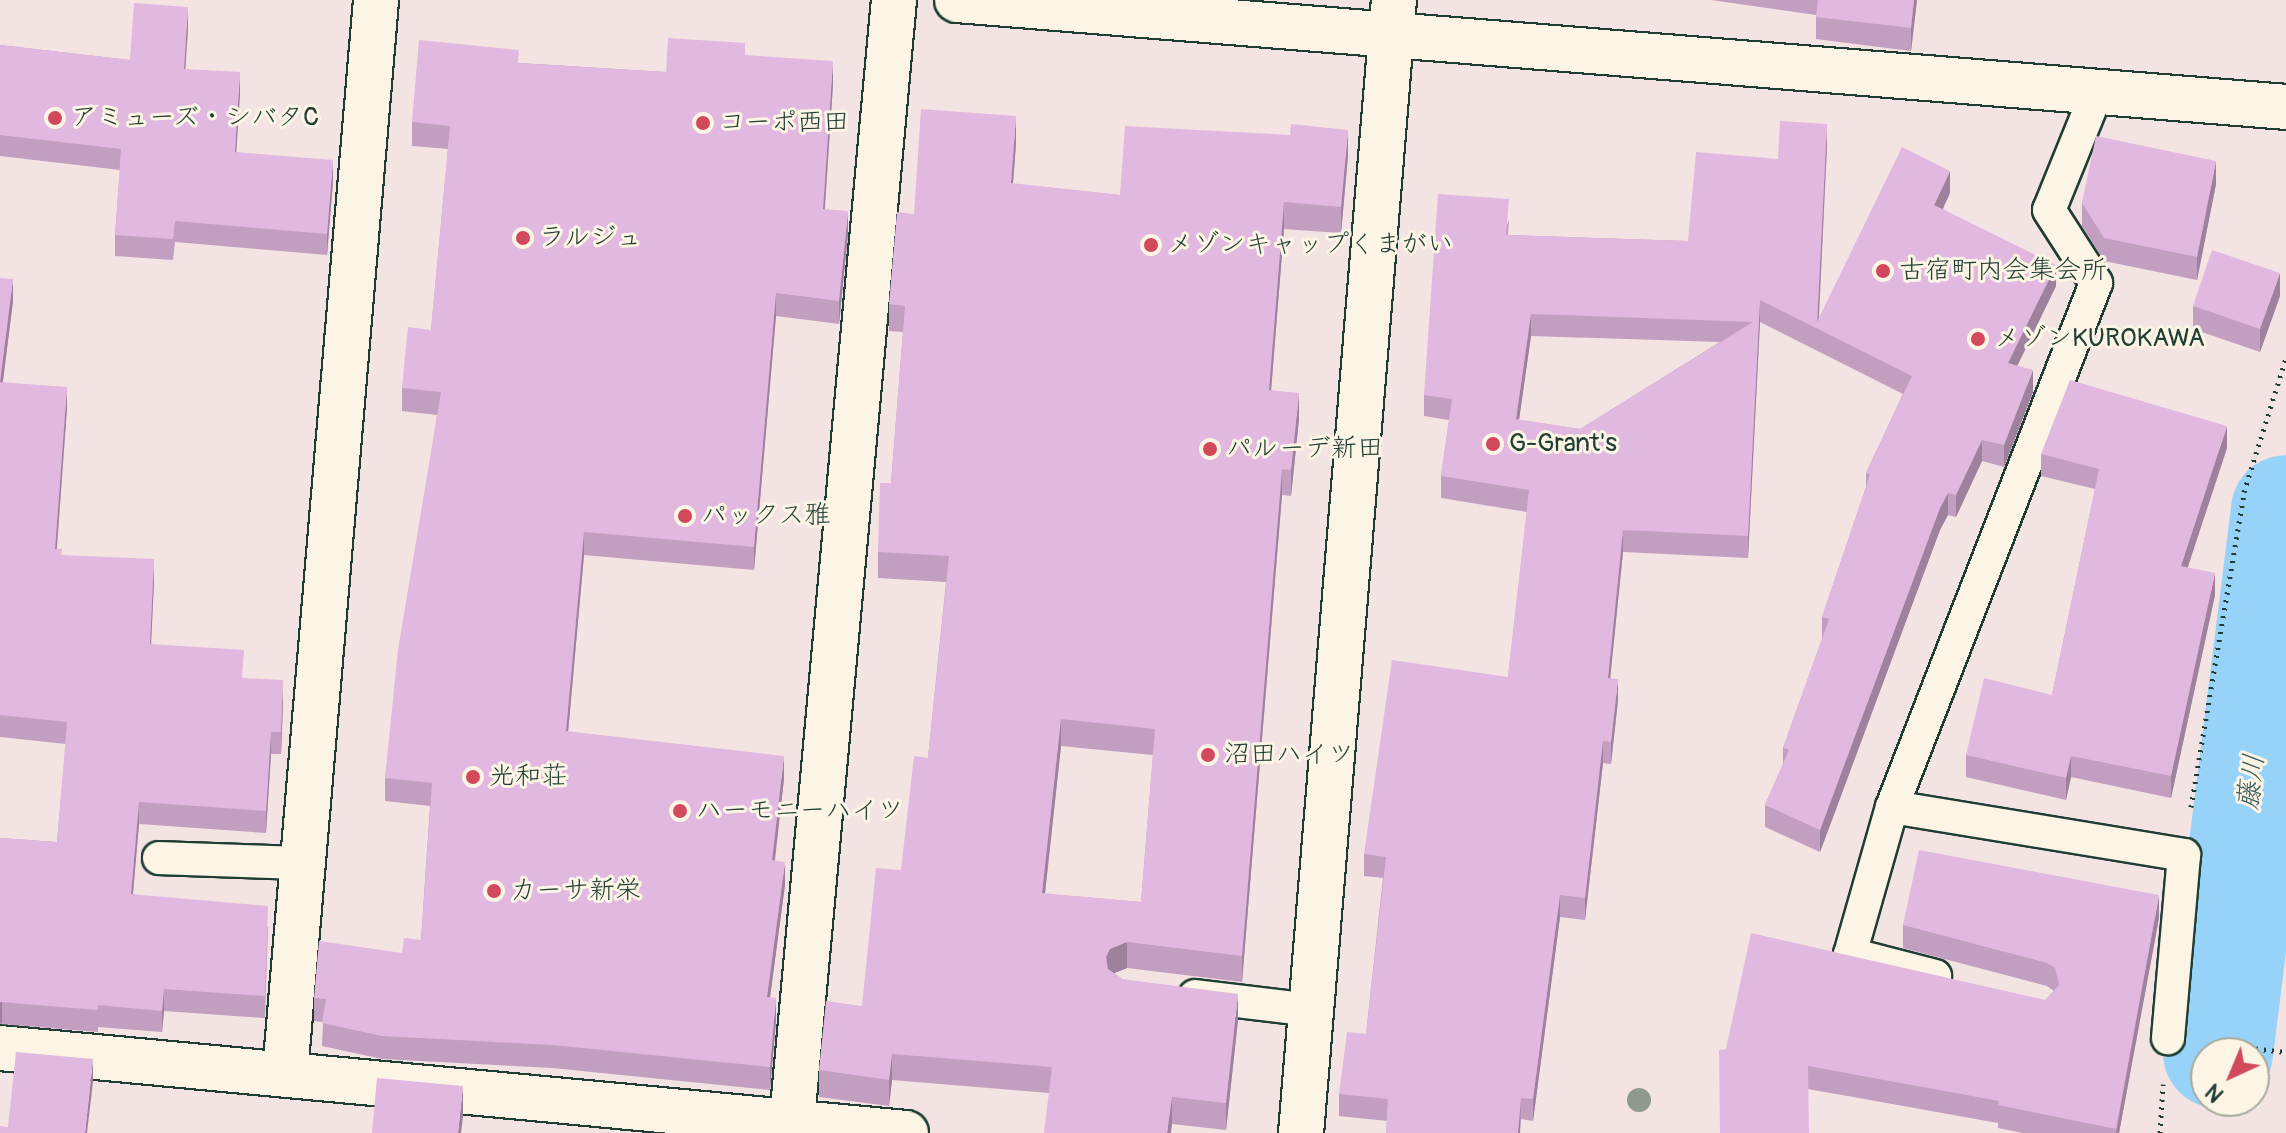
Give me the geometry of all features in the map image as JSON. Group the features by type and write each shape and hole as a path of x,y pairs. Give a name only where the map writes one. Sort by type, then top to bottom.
{"street":[{"path":"285,1073 376,0"},
{"path":"792,1120 894,0"},
{"path":"957,0 1392,17 2097,92 2286,107"},
{"path":"1301,1133 1392,17"},
{"path":"0,1048 906,1133"}],"lane":[{"path":"1967,985 1850,954 1892,807 2096,283 2049,210 2097,92"},
{"path":"1892,807 2184,855 2168,1038"},
{"path":"159,858 305,863"},
{"path":"1171,993 1311,1010"}],"path":[{"path":"2184,855 2213,654 2244,492 2286,358"},
{"path":"2168,1038 2286,1052"}],"building":[{"path":"1818,0 1914,0 1911,28 1816,17"},
{"path":"134,3 188,7 184,69 240,72 235,152 333,160 327,234 175,221 173,239 115,235 121,149 0,135 0,45 130,60"},
{"path":"668,38 745,43 745,55 833,61 823,209 848,211 839,301 776,293 754,547 584,532 566,731 784,756 772,860 785,862 767,997 776,998 770,1067 552,1045 382,1036 322,1023 326,999 314,998 319,941 402,953 404,938 421,940 432,783 385,778 398,650 441,392 402,388 408,327 431,330 450,126 412,122 419,40 519,50 518,63 666,72"},
{"path":"921,109 1016,116 1011,183 1120,195 1125,126 1290,135 1291,124 1348,130 1341,207 1284,202 1269,390 1299,393 1291,470 1282,469 1242,956 1127,942 1110,949 1106,957 1108,969 1122,979 1238,994 1226,1103 1172,1097 1167,1133 1044,1133 1052,1067 892,1054 889,1080 819,1070 826,1001 862,1006 876,868 901,870 914,756 928,758 949,556 878,552 880,483 891,483 905,306 889,304 897,212 914,214","holes":["1061,719 1155,729 1141,902 1042,893"]},
{"path":"1780,121 1827,124 1817,322 1902,147 1950,171 1934,205 2056,265 2008,363 2033,370 2004,445 1982,440 1956,495 1948,493 1940,508 1820,830 1765,805 1789,750 1783,748 1829,619 1822,617 1870,475 1866,473 1912,376 1760,300 1748,536 1623,530 1608,678 1618,679 1611,742 1603,741 1585,898 1560,895 1533,1099 1521,1098 1518,1133 1386,1133 1388,1099 1339,1094 1347,1032 1366,1034 1386,857 1364,854 1392,660 1508,677 1529,490 1441,476 1452,399 1424,395 1438,194 1509,199 1506,235 1688,241 1696,152 1778,159","holes":["1531,314 1753,322 1580,429 1516,419"]},
{"path":"2096,136 2216,161 2197,257 2104,238 2082,203"},
{"path":"2212,250 2280,273 2260,329 2193,306"},
{"path":"0,278 13,279 0,382"},
{"path":"2070,380 2227,426 2181,566 2215,573 2171,776 2071,756 2066,778 1966,755 1984,678 2052,695 2099,469 2041,454"},
{"path":"0,382 67,387 55,549 62,549 61,555 154,559 150,644 244,650 242,678 283,680 281,732 271,732 266,811 139,802 131,894 268,906 265,996 164,989 162,1011 98,1005 98,1010 0,1002 0,838 57,842 67,722 0,715"},
{"path":"1919,850 2159,895 2116,1129 1998,1105 1999,1101 1808,1066 1809,1133 1720,1133 1719,1050 1726,1049 1751,933 2045,1000 2059,985 2055,968 2047,963 1903,925"},
{"path":"16,1052 93,1059 85,1133 0,1133 0,1126 8,1127"},
{"path":"377,1078 463,1086 458,1133 372,1133"}],"waterway":[{"name":"藤川","path":"2220,1037 2286,510"}],"place":[{"name":"アミューズ・シバタC","path":"55,118"},
{"name":"コーポ西田","path":"703,123"},
{"name":"ラルジュ","path":"523,238"},
{"name":"メゾンキャップくまがい","path":"1151,245"},
{"name":"古宿町内会集会所","path":"1883,271"},
{"name":"メゾンKUROKAWA","path":"1978,339"},
{"name":"G-Grant's","path":"1493,444"},
{"name":"パルーデ新田","path":"1210,449"},
{"name":"パックス雅","path":"685,516"},
{"name":"沼田ハイツ","path":"1208,755"},
{"name":"光和荘","path":"473,777"},
{"name":"ハーモニーハイツ","path":"680,811"},
{"name":"カーサ新栄","path":"494,891"}]}
